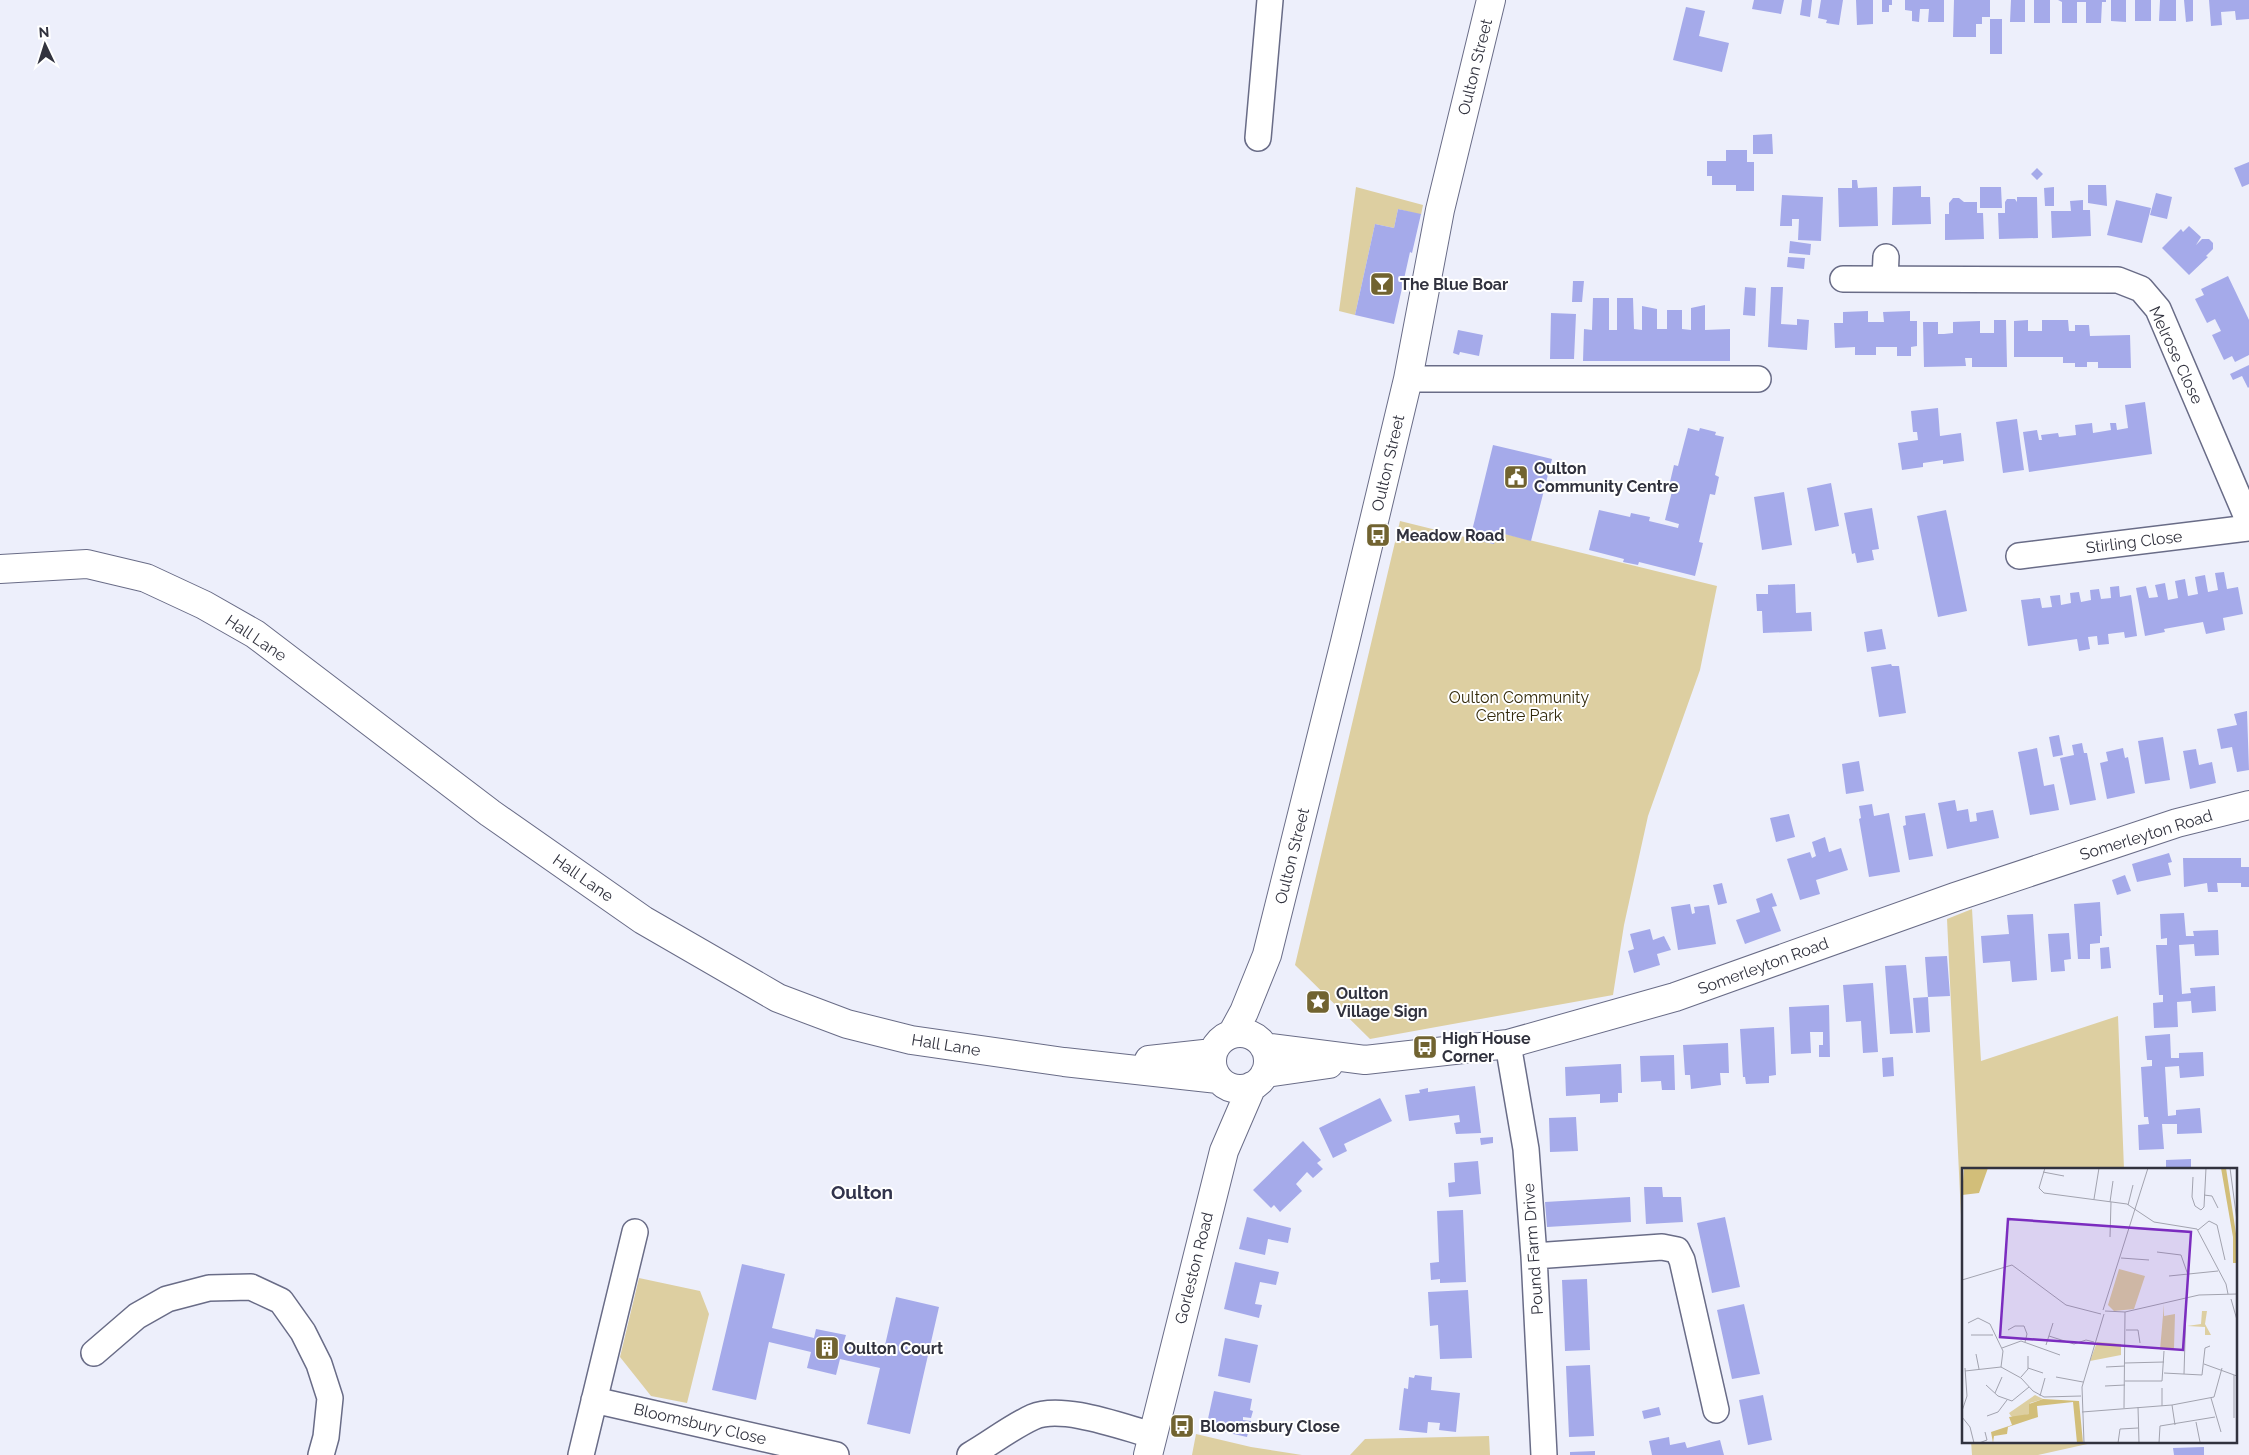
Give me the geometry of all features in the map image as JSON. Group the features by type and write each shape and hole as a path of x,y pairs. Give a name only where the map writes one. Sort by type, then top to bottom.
{"main road":[{"name":"Oulton Street","path":"1254,1056 1267,955 1408,379 1440,210 1491,0"},
{"name":"Hall Lane","path":"0,569 88,564 146,578 204,605 255,634 490,813 643,920 778,998 847,1024 911,1040 1064,1062 1218,1071"},
{"name":"Somerleyton Road","path":"1218,1071 1234,1088 1254,1056 1365,1060 1508,1044 1675,997 1955,897 2177,823 2249,805"},
{"path":"1224,1151 1217,1044 1254,1056"},
{"name":"Gorleston Road","path":"1150,1445 1224,1151 1254,1056"}],"street":[{"path":"1258,138 1270,0"},
{"name":"Melrose Close","path":"1843,279 1886,268 2118,280 2141,289 2158,309 2249,522"},
{"path":"1408,379 1758,379"},
{"name":"Stirling Close","path":"2019,556 2249,528"},
{"name":"Pound Farm Drive","path":"1508,1044 1526,1149 1534,1256 1544,1455"},
{"path":"581,1455 635,1232"},
{"path":"1534,1256 1662,1247 1677,1250 1682,1260 1716,1410"},
{"path":"94,1353 137,1316 167,1300 209,1288 251,1287 280,1300 307,1340 320,1364 330,1398 326,1437 321,1455"},
{"name":"Bloomsbury Close","path":"594,1400 836,1455"},
{"path":"970,1455 1034,1416 1054,1413 1076,1416 1150,1445"}],"green space":[{"path":"1356,187 1423,205 1421,215 1398,209 1394,228 1375,224 1355,315 1339,311"},
{"name":"Oulton Community Centre Park","path":"1400,521 1493,544 1497,532 1717,586 1700,670 1648,816 1624,925 1613,995 1370,1039 1295,965"},
{"path":"1972,909 1981,1061 2118,1016 2124,1168 1962,1168 1962,1237 1947,919"},
{"path":"639,1278 700,1291 709,1314 687,1403 651,1396 620,1357"},
{"path":"1196,1434 1251,1447 1302,1455 1192,1455"},
{"path":"1489,1436 1490,1455 1350,1455 1365,1439"},
{"path":"1971,1442 2096,1442 2038,1455 1972,1455"}],"building":[{"path":"1754,0 1784,0 1781,14 1752,9"},
{"path":"1802,0 1812,0 1810,17 1800,15"},
{"path":"1821,0 1843,0 1839,25 1826,23 1827,20 1818,18"},
{"path":"1856,0 1873,0 1873,24 1857,25"},
{"path":"1882,0 1892,0 1892,5 1889,5 1889,12 1882,12"},
{"path":"1905,0 1944,0 1944,22 1928,22 1929,9 1920,9 1919,22 1912,21 1912,11 1905,10"},
{"path":"1954,0 1990,0 1990,17 1982,17 1982,24 1976,24 1976,37 1953,37"},
{"path":"2011,0 2025,0 2025,22 2010,22"},
{"path":"2034,0 2050,0 2050,23 2034,23"},
{"path":"2058,0 2106,0 2106,2 2102,2 2101,23 2086,23 2086,2 2077,2 2077,23 2062,23 2062,2"},
{"path":"2111,0 2126,0 2126,22 2111,21"},
{"path":"2135,0 2151,0 2151,21 2135,21"},
{"path":"2160,0 2176,0 2176,21 2159,21"},
{"path":"2184,0 2193,0 2193,21 2186,22"},
{"path":"2209,0 2249,0 2249,19 2236,20 2235,11 2221,12 2222,25 2211,26"},
{"path":"1686,7 1705,11 1699,36 1729,43 1722,72 1673,60"},
{"path":"1990,19 2002,19 2002,54 1990,54"},
{"path":"1772,134 1773,154 1753,154 1753,135"},
{"path":"1726,150 1747,150 1747,162 1754,162 1754,191 1736,191 1736,185 1712,185 1712,176 1707,176 1707,161 1726,161"},
{"path":"2249,162 2249,184 2242,187 2234,168"},
{"path":"2037,168 2043,174 2037,180 2031,174"},
{"path":"1852,180 1857,180 1858,188 1877,187 1878,226 1839,227 1838,188 1852,188"},
{"path":"2088,185 2106,185 2107,206 2088,203"},
{"path":"1921,186 1921,197 1930,197 1931,224 1892,225 1893,187"},
{"path":"1980,187 2001,187 2002,208 1980,208"},
{"path":"2054,187 2054,206 2045,206 2044,188"},
{"path":"2156,193 2172,197 2167,219 2150,215"},
{"path":"1782,195 1823,197 1821,241 1798,240 1799,219 1792,219 1792,226 1780,226"},
{"path":"2017,197 2037,197 2038,238 1999,239 1998,213 2005,213 2005,202 2007,199 2015,199 2017,202"},
{"path":"1953,198 1959,198 1964,202 1977,202 1977,213 1983,213 1984,239 1945,240 1945,214 1949,214 1949,203"},
{"path":"2083,200 2083,210 2090,210 2091,236 2052,238 2051,211 2071,211 2070,201"},
{"path":"2116,200 2151,208 2142,243 2107,235"},
{"name":"The Blue Boar","path":"1398,209 1421,214 1412,253 1410,252 1394,324 1355,315 1375,224 1394,228"},
{"path":"2189,226 2201,237 2196,245 2202,239 2209,239 2213,243 2213,249 2206,256 2208,257 2189,275 2162,248 2181,229 2183,232"},
{"path":"1790,241 1811,244 1810,255 1789,253"},
{"path":"1788,257 1805,258 1804,269 1787,267"},
{"path":"2228,276 2249,320 2249,355 2235,362 2232,356 2224,360 2212,335 2221,331 2215,319 2207,323 2195,299 2204,295 2201,289"},
{"path":"1573,281 1584,281 1582,302 1572,302"},
{"path":"1745,287 1756,288 1755,316 1743,315"},
{"path":"1771,287 1783,287 1781,324 1797,325 1797,319 1809,320 1807,350 1768,347"},
{"path":"1593,298 1609,298 1609,330 1617,330 1617,298 1633,298 1634,329 1642,330 1642,306 1657,309 1657,329 1667,329 1667,310 1682,310 1682,329 1691,330 1691,308 1705,305 1705,330 1730,329 1730,361 1583,361 1584,329 1592,330"},
{"path":"1868,311 1868,322 1884,322 1883,312 1910,311 1910,321 1917,321 1917,346 1911,347 1911,356 1897,356 1897,347 1876,347 1876,355 1855,355 1855,347 1835,348 1834,323 1843,323 1843,312"},
{"path":"1551,313 1576,314 1574,359 1550,359"},
{"path":"1994,320 2006,320 2007,367 1972,367 1972,358 1965,358 1966,366 1924,367 1923,322 1938,322 1938,334 1944,334 1953,333 1953,322 1980,321 1980,333 1994,333"},
{"path":"2028,320 2028,331 2042,331 2042,320 2068,320 2069,331 2075,331 2075,325 2089,325 2090,336 2130,335 2131,368 2098,368 2098,362 2087,362 2087,367 2075,367 2075,363 2063,363 2063,357 2014,357 2014,321"},
{"path":"1458,330 1483,335 1479,356 1460,352 1459,355 1453,353"},
{"path":"2249,365 2248,388 2242,376 2233,380 2230,374"},
{"path":"2145,402 2152,454 2029,472 2023,432 2037,430 2039,440 2042,440 2041,435 2058,433 2059,437 2076,435 2075,425 2092,423 2093,433 2111,430 2110,423 2116,423 2117,430 2128,428 2125,405"},
{"path":"1938,408 1940,436 1961,433 1964,461 1943,464 1943,460 1923,463 1923,467 1902,470 1898,443 1918,440 1917,432 1913,432 1911,411"},
{"path":"2017,419 2024,470 2003,473 1996,422"},
{"path":"1688,428 1699,431 1700,428 1716,432 1715,435 1724,437 1715,475 1719,477 1715,495 1710,494 1699,542 1703,543 1695,576 1639,562 1638,565 1623,562 1624,559 1589,550 1599,510 1630,517 1631,513 1650,517 1649,521 1678,528 1679,524 1665,520 1674,483 1670,482 1674,465 1678,466"},
{"name":"Oulton Community Centre","path":"1493,445 1552,459 1531,541 1497,532 1494,544 1470,539"},
{"path":"1831,483 1839,526 1815,531 1807,488"},
{"path":"1784,492 1792,545 1762,550 1754,497"},
{"path":"1872,508 1879,549 1872,550 1874,560 1857,563 1855,553 1852,554 1844,513"},
{"path":"1946,510 1967,611 1938,617 1917,516"},
{"path":"2224,572 2227,589 2238,587 2243,614 2223,618 2225,630 2206,634 2203,622 2164,629 2165,632 2145,636 2136,588 2146,586 2149,598 2158,597 2155,585 2165,583 2168,600 2178,598 2175,581 2185,579 2188,596 2198,594 2195,577 2205,575 2208,592 2218,590 2215,573"},
{"path":"1795,584 1796,613 1811,612 1812,631 1763,633 1762,611 1757,611 1756,594 1768,594 1768,585"},
{"path":"2119,586 2120,597 2131,595 2137,636 2125,638 2124,632 2108,634 2109,644 2098,645 2097,636 2088,637 2090,649 2079,651 2077,639 2028,646 2021,600 2040,598 2042,608 2052,607 2050,596 2060,595 2061,605 2071,603 2070,593 2079,592 2081,602 2091,600 2090,590 2099,589 2101,599 2111,598 2110,587"},
{"path":"1882,629 1886,649 1867,652 1864,632"},
{"path":"1891,664 1892,666 1899,666 1906,713 1879,717 1871,667"},
{"path":"2247,711 2249,770 2237,772 2232,747 2221,749 2217,729 2237,725 2234,714"},
{"path":"2059,735 2063,755 2053,757 2049,737"},
{"path":"2163,737 2170,780 2145,784 2138,741"},
{"path":"2082,743 2084,753 2087,753 2096,800 2070,805 2060,758 2074,755 2072,745"},
{"path":"2037,748 2044,786 2054,784 2059,810 2030,815 2018,752"},
{"path":"2123,748 2125,758 2128,757 2135,793 2107,799 2100,763 2108,761 2106,752"},
{"path":"2196,749 2199,765 2212,762 2216,783 2190,789 2183,751"},
{"path":"1859,761 1864,791 1846,794 1842,764"},
{"path":"1955,800 1957,811 1968,809 1970,822 1977,821 1976,813 1993,810 1999,838 1947,849 1938,803"},
{"path":"1872,804 1874,816 1889,813 1900,872 1869,877 1859,819 1861,818 1859,806"},
{"path":"1925,813 1933,856 1909,860 1903,826 1906,825 1905,816"},
{"path":"1789,814 1795,837 1776,842 1770,818"},
{"path":"1825,837 1829,852 1841,848 1848,870 1816,880 1820,894 1800,900 1787,859 1810,852 1812,858 1816,856 1812,842"},
{"path":"2169,853 2172,862 2168,863 2171,875 2137,882 2132,864"},
{"path":"2183,858 2241,858 2241,867 2249,867 2249,887 2241,887 2241,883 2217,883 2218,892 2208,892 2207,883 2184,887"},
{"path":"2125,875 2131,891 2117,895 2112,880"},
{"path":"1722,883 1727,903 1718,905 1713,885"},
{"path":"1772,893 1777,906 1772,907 1781,931 1745,944 1736,920 1760,912 1756,899"},
{"path":"2100,902 2102,936 2100,936 2100,943 2090,944 2090,959 2078,959 2074,904"},
{"path":"1690,904 1692,914 1695,913 1694,907 1709,905 1716,944 1678,950 1671,907"},
{"path":"2184,913 2186,936 2194,936 2193,931 2218,930 2219,955 2195,956 2194,944 2179,945 2182,994 2191,993 2190,988 2215,986 2216,1011 2192,1013 2191,1001 2177,1002 2178,1027 2154,1028 2153,1003 2163,1002 2163,995 2159,995 2156,945 2167,945 2167,938 2161,939 2160,914"},
{"path":"2033,914 2037,980 2012,982 2010,961 1983,963 1981,936 2009,934 2007,915"},
{"path":"1650,929 1653,940 1664,936 1671,950 1657,954 1660,965 1634,973 1628,951 1634,949 1630,934"},
{"path":"2069,933 2071,959 2064,960 2065,971 2051,972 2048,934"},
{"path":"2109,947 2111,968 2101,969 2100,948"},
{"path":"1947,956 1950,996 1928,997 1925,957"},
{"path":"1906,965 1913,1033 1890,1034 1885,966"},
{"path":"1873,983 1878,1052 1863,1053 1861,1021 1846,1022 1843,985"},
{"path":"1928,997 1930,1032 1916,1033 1913,998"},
{"path":"1829,1005 1830,1057 1819,1057 1819,1045 1823,1045 1823,1032 1810,1032 1811,1053 1791,1054 1789,1007"},
{"path":"1774,1027 1776,1075 1769,1076 1769,1083 1746,1084 1745,1077 1743,1077 1740,1029"},
{"path":"2170,1034 2171,1058 2179,1058 2179,1053 2203,1052 2204,1076 2180,1078 2179,1066 2165,1067 2168,1116 2176,1115 2176,1110 2200,1108 2202,1133 2177,1134 2177,1124 2162,1124 2164,1149 2139,1150 2138,1125 2149,1124 2148,1117 2144,1117 2141,1067 2152,1066 2152,1060 2147,1060 2145,1036"},
{"path":"1728,1043 1729,1073 1720,1073 1721,1085 1691,1089 1690,1075 1685,1075 1683,1045"},
{"path":"1674,1055 1675,1090 1662,1090 1661,1081 1641,1082 1640,1056"},
{"path":"1893,1057 1894,1076 1883,1077 1882,1058"},
{"path":"1621,1064 1622,1093 1618,1093 1618,1102 1600,1103 1600,1094 1566,1096 1565,1067"},
{"path":"1475,1086 1481,1133 1456,1134 1454,1123 1460,1122 1459,1115 1409,1121 1405,1095 1420,1093 1419,1090 1428,1088 1428,1092"},
{"path":"1380,1098 1392,1121 1344,1144 1347,1151 1333,1158 1319,1128"},
{"path":"1576,1117 1578,1151 1550,1152 1549,1118"},
{"path":"1493,1137 1493,1143 1481,1145 1480,1138"},
{"path":"1303,1141 1321,1160 1317,1163 1323,1169 1313,1178 1307,1172 1296,1184 1302,1191 1280,1212 1274,1205 1271,1208 1253,1190"},
{"path":"2191,1159 2191,1168 2166,1168 2166,1160"},
{"path":"1478,1161 1481,1194 1449,1197 1448,1183 1455,1182 1454,1163"},
{"path":"1644,1187 1662,1187 1663,1197 1681,1197 1683,1222 1646,1224"},
{"path":"1630,1197 1631,1222 1547,1227 1545,1202"},
{"path":"1463,1210 1466,1282 1440,1283 1440,1279 1431,1280 1430,1263 1439,1262 1437,1211"},
{"path":"1247,1217 1291,1228 1288,1243 1268,1239 1265,1255 1239,1249"},
{"path":"1725,1217 1740,1287 1712,1293 1697,1223"},
{"path":"1235,1262 1279,1272 1276,1285 1260,1282 1255,1304 1262,1305 1259,1318 1224,1309"},
{"name":"Oulton Court","path":"742,1264 785,1274 772,1328 814,1338 816,1329 846,1335 843,1345 883,1354 896,1297 939,1307 910,1434 867,1424 880,1368 840,1359 836,1375 807,1368 811,1352 769,1342 756,1400 712,1390"},
{"path":"1587,1279 1590,1350 1565,1351 1562,1280"},
{"path":"1468,1290 1472,1358 1440,1359 1438,1325 1430,1326 1428,1292"},
{"path":"1744,1304 1760,1374 1732,1379 1717,1310"},
{"path":"1225,1338 1258,1345 1250,1383 1218,1376"},
{"path":"1590,1365 1594,1436 1569,1437 1566,1366"},
{"path":"1415,1375 1432,1377 1431,1390 1460,1393 1456,1432 1439,1430 1440,1423 1428,1422 1427,1433 1399,1430 1404,1388 1408,1389 1409,1377 1414,1378"},
{"path":"1214,1391 1252,1399 1250,1410 1253,1411 1251,1418 1243,1417 1243,1420 1251,1421 1247,1437 1206,1428"},
{"path":"1763,1395 1772,1440 1748,1445 1739,1400"},
{"path":"1659,1407 1661,1415 1644,1419 1642,1411"},
{"path":"1669,1437 1670,1445 1685,1442 1687,1448 1720,1440 1724,1455 1652,1455 1649,1441"},
{"path":"2204,1447 2204,1455 2174,1455 2173,1448"},
{"path":"1595,1451 1595,1455 1570,1455 1570,1452"}],"place":[{"name":"The Blue Boar","path":"1382,284"},
{"name":"Oulton Community Centre","path":"1516,477"},
{"name":"Meadow Road","path":"1378,535"},
{"name":"Oulton Village Sign","path":"1318,1002"},
{"name":"High House Corner","path":"1425,1047"},
{"name":"Oulton Court","path":"827,1348"},
{"name":"Bloomsbury Close","path":"1182,1426"}],"district":[{"name":"Oulton","path":"862,1192"}]}
